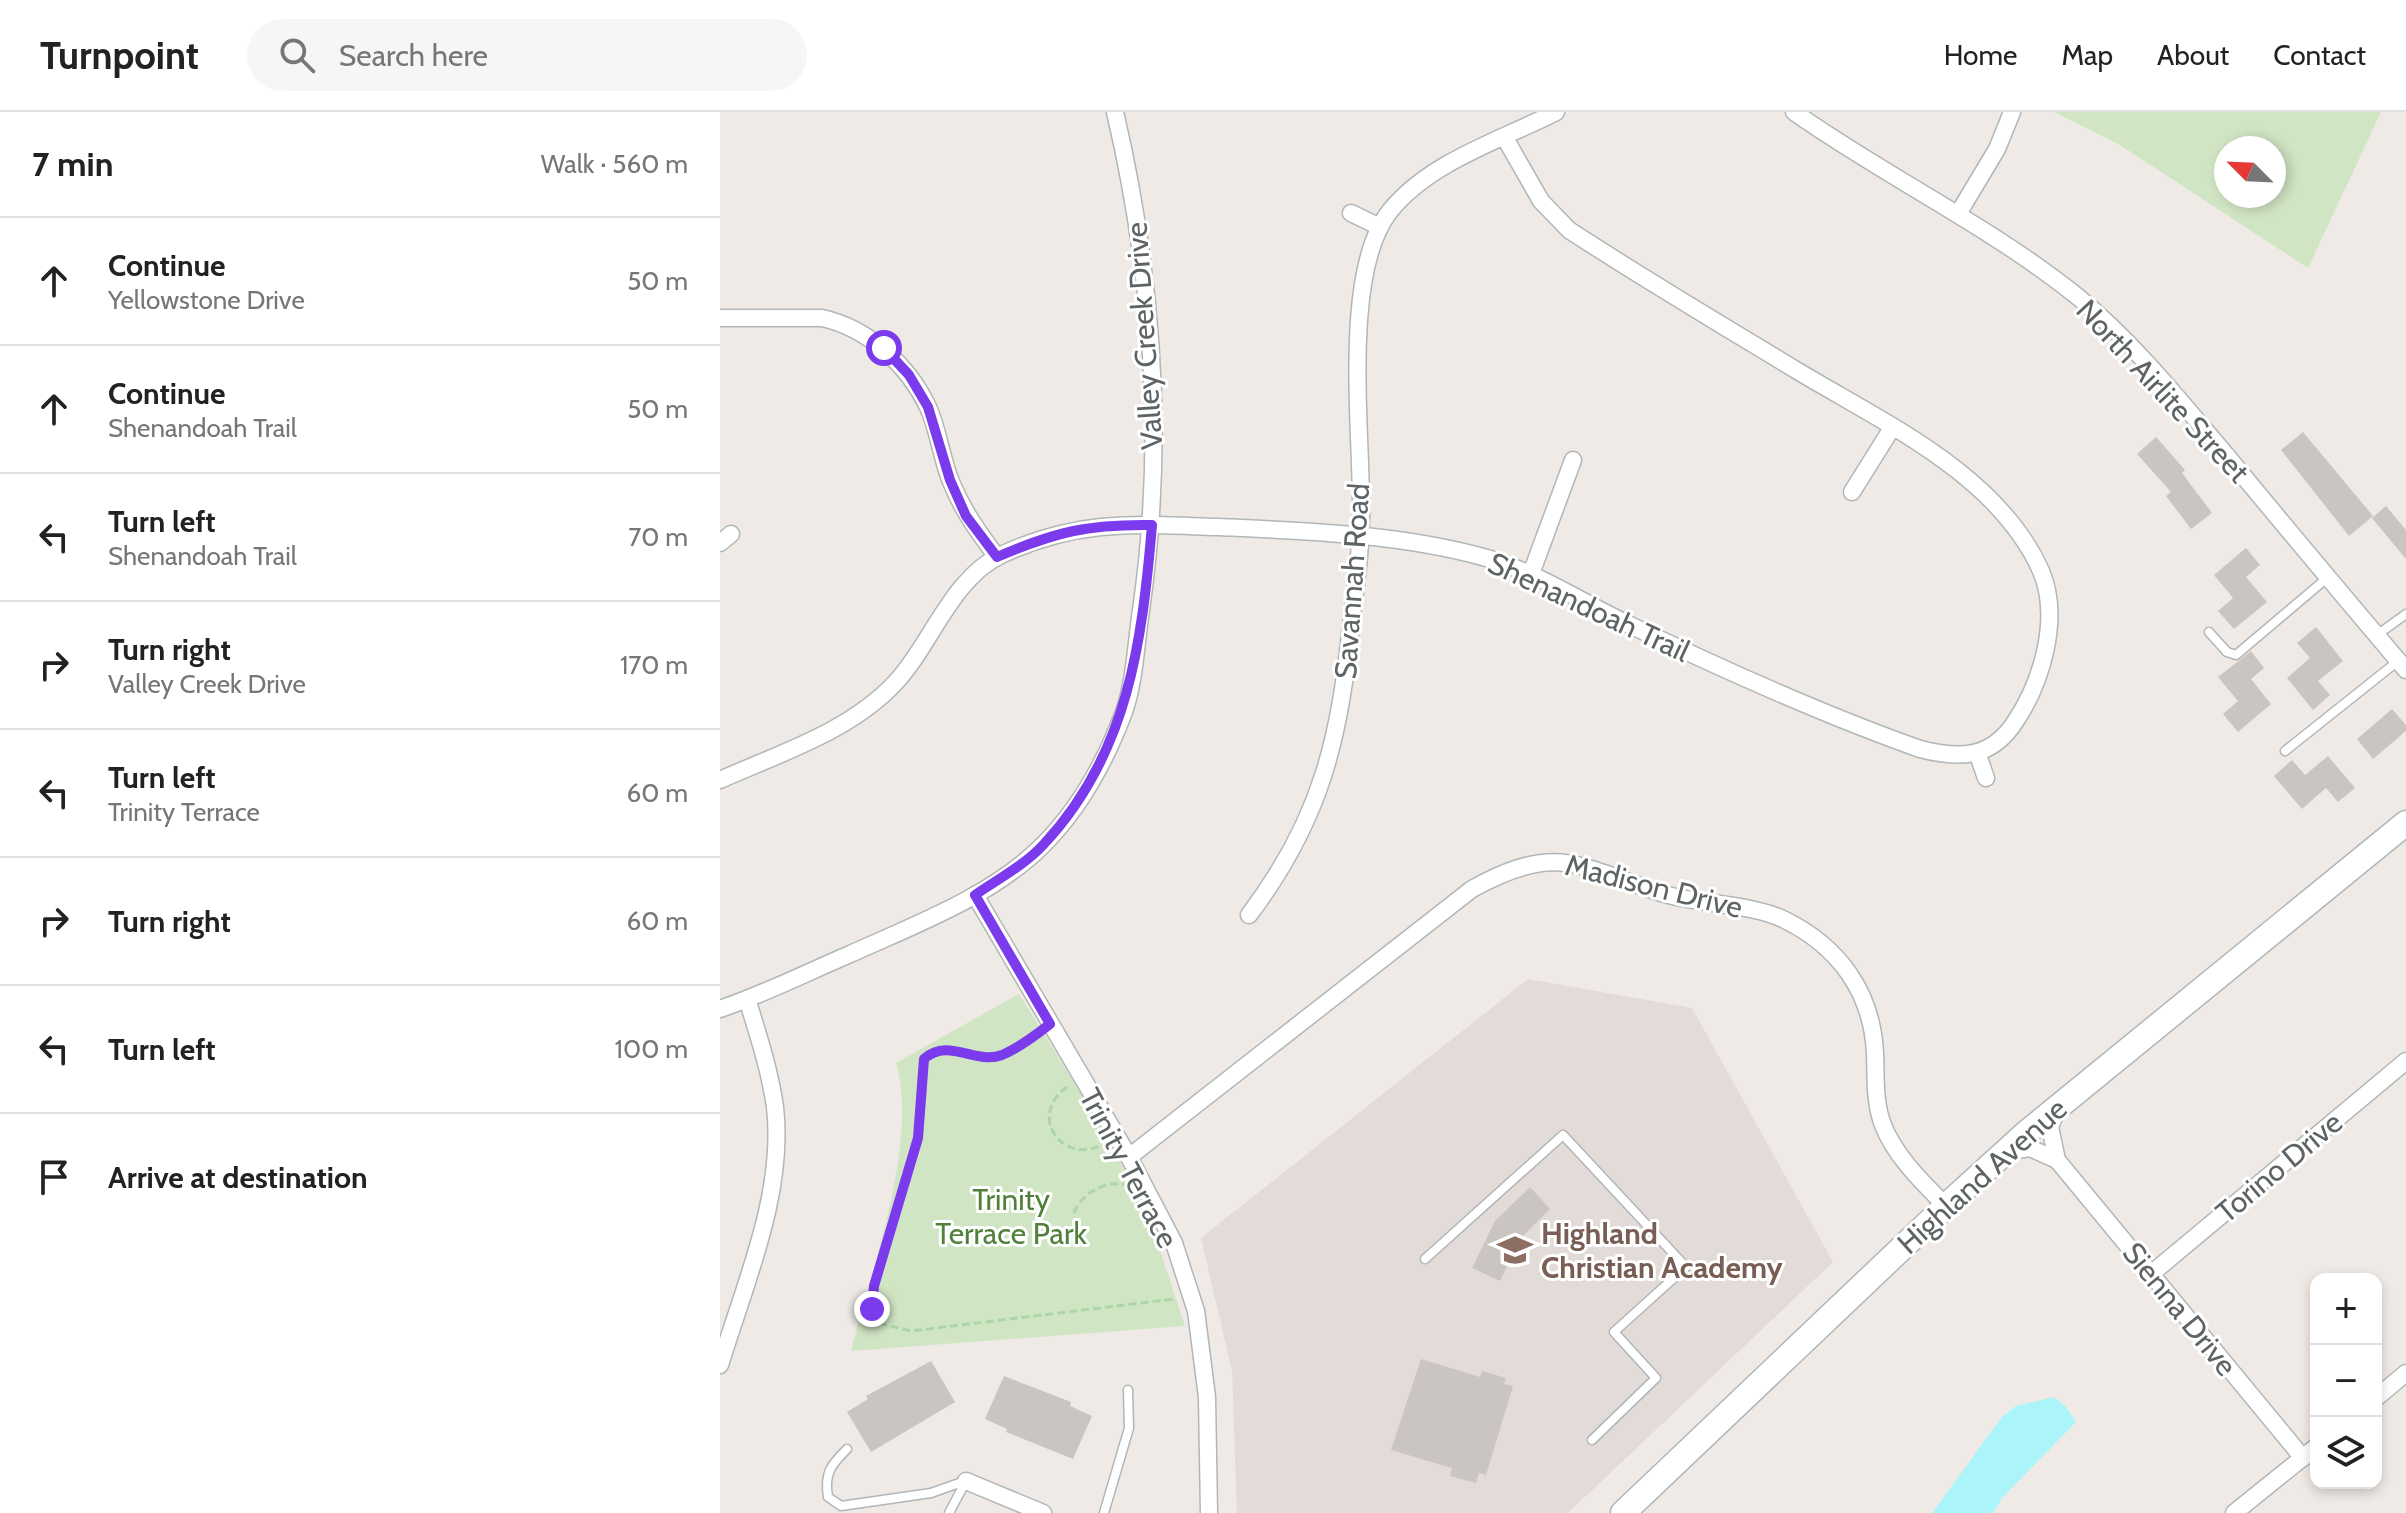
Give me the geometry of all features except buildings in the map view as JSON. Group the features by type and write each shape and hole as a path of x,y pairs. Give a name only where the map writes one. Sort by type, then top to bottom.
{"main road":[{"name":"Highland Avenue","path":"1623,1513 2004,1154 2406,823"}],"street":[{"name":"Valley Creek Drive","path":"720,1009 975,895 1043,845 1078,802 1104,757 1125,709 1152,525 1153,366 1134,195 1115,112"},
{"name":"Savannah Road","path":"1249,915 1284,869 1323,780 1345,690 1361,537 1359,317 1365,263 1391,210 1425,179 1556,112"},
{"name":"North Airlite Street","path":"1794,112 1847,149 2027,258 2080,299 2136,352 2402,666"},
{"path":"1958,214 1991,160 2012,112"},
{"path":"1505,138 1541,201 1569,230 1931,453 2009,520 2042,573 2047,614 2040,676 2011,728 1978,755 1986,778"},
{"path":"1351,213 1380,227"},
{"path":"720,318 822,318 835,321 884,348 909,375 928,407 950,480 966,516 997,557"},
{"path":"1852,492 1892,428"},
{"path":"1531,574 1573,460"},
{"name":"Shenandoah Trail","path":"720,780 821,735 854,718 877,701 897,682 961,591 997,557 1066,531 1100,524 1361,537 1452,549 1531,574 1687,652 1895,741 1944,755 1978,755"},
{"name":"Madison Drive","path":"1129,1157 1472,889 1515,868 1569,862 1665,894 1782,918 1828,947 1852,976 1870,1016 1882,1123 1891,1142 1917,1177 1946,1206"},
{"name":"Trinity Terrace","path":"975,895 1129,1157 1174,1243 1196,1311 1207,1397 1209,1513"},
{"path":"720,1365 773,1180 776,1144 775,1106 747,999"},
{"name":"Torino Drive","path":"2151,1274 2406,1061"},
{"path":"2057,1108 2050,1127 2057,1160"},
{"path":"2004,1154 2021,1147 2030,1148 2057,1160"},
{"name":"Sienna Drive","path":"2057,1160 2151,1274 2309,1452"},
{"path":"2382,1393 2406,1373"},
{"path":"2234,1513 2309,1452"},
{"path":"966,1481 1043,1513"}],"lane":[{"path":"2209,632 2227,652 2236,655 2328,577"},
{"path":"2377,635 2406,614"},
{"path":"2285,751 2402,666"},
{"path":"1425,1259 1563,1135 1686,1267 1614,1332 1656,1378 1592,1440"},
{"path":"1104,1513 1129,1428 1128,1390"},
{"path":"847,1449 827,1470 825,1482 828,1497 841,1506 931,1493 966,1481"},
{"path":"949,1513 966,1481"}],"path":[{"path":"1050,1024 1001,1055 985,1057 949,1049 934,1050 924,1059 918,1138 874,1286 872,1309 878,1323 911,1331 1168,1301 1189,1295"},
{"path":"1081,1078 1056,1095 1047,1121 1052,1134 1059,1143 1076,1149 1098,1148 1115,1135"},
{"path":"1074,1213 1084,1197 1118,1183 1148,1192"}],"shaded area":[{"name":"Highland Christian Academy","path":"1528,979 1692,1008 1833,1262 1568,1513 1237,1513 1232,1371 1201,1238"}],"green space":[{"path":"2054,112 2381,112 2308,268 2216,208 2286,208 2286,136 2214,136 2214,206 2120,145"},
{"name":"Trinity Terrace Park","path":"1019,994 1096,1118 1148,1214 1185,1326 851,1351 890,1207 897,1168 901,1095 896,1063"}],"water":[{"path":"2054,1397 2066,1407 2076,1422 2002,1498 1993,1513 1932,1513 2002,1417 2016,1406"}],"place":[{"name":"Highland Christian Academy","path":"1515,1250"}],"route":[{"path":"872,1309 874,1286 918,1138 924,1059 934,1050 949,1049 985,1057 1001,1055 1050,1024 975,895 1022,864 1043,845 1078,802 1104,757 1125,709 1152,525 1100,524 1066,531 997,557 966,516 950,480 928,407 909,375 884,348"}]}
